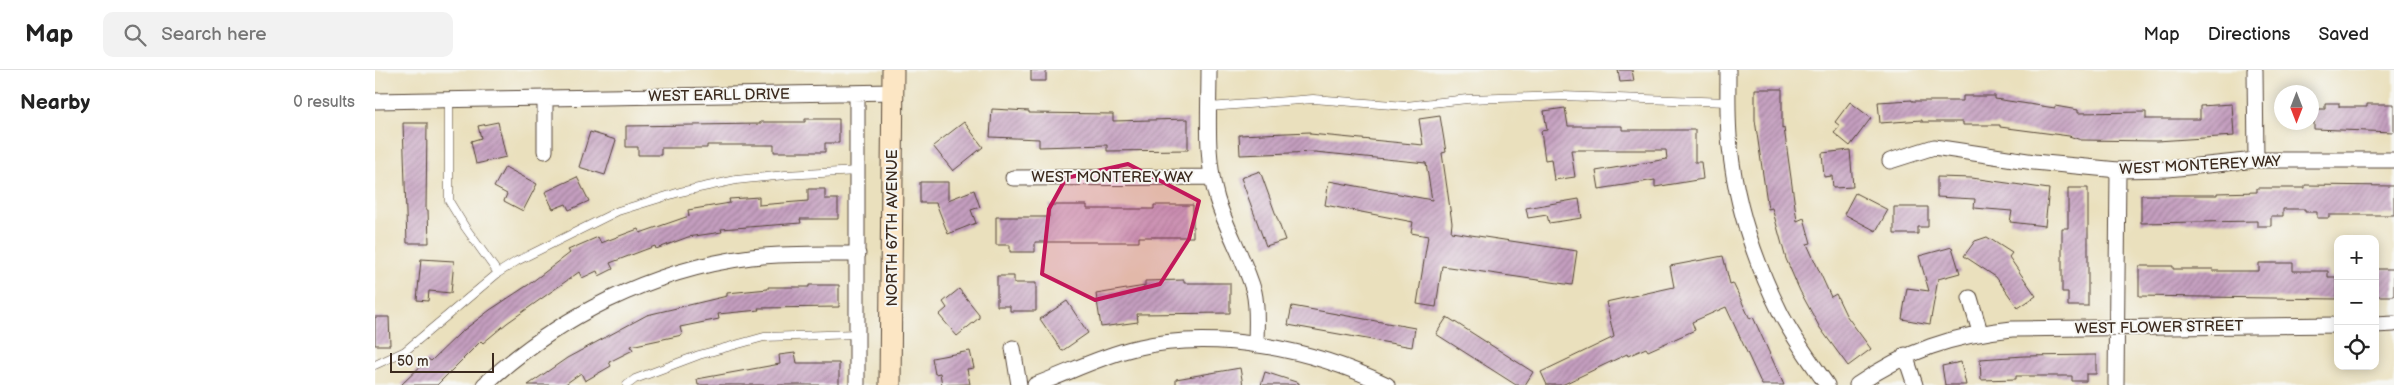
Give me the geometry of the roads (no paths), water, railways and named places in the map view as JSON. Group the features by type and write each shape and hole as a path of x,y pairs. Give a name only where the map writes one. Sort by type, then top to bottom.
{"main road":[{"name":"NORTH 67TH AVENUE","path":"891,385 893,70"}],"street":[{"path":"1209,70 1209,152 1211,177 1225,221 1254,292 1257,314 1255,345"},
{"path":"1728,70 1730,146 1737,193 1759,264 1781,315 1827,385"},
{"path":"2255,70 2256,160"},
{"name":"WEST EARLL DRIVE","path":"375,101 893,92"},
{"path":"857,93 857,385"},
{"path":"545,98 545,151"},
{"name":"WEST MONTEREY WAY","path":"1890,161 1934,147 2043,163 2118,170 2168,169 2256,160 2394,160"},
{"path":"2116,385 2118,170"},
{"name":"WEST MONTEREY WAY","path":"1013,178 1211,177"},
{"path":"484,385 554,329 587,309 625,291 674,274 711,264 751,257 858,254"},
{"path":"1970,298 1979,332"},
{"path":"2379,325 2394,324"},
{"name":"WEST FLOWER STREET","path":"1857,385 1905,355 1944,341 1979,332 2012,329 2334,325"},
{"path":"1035,385 1110,356 1167,343 1207,342 1255,345 1297,352 1361,372 1387,385"},
{"path":"1013,348 1019,385"},
{"path":"1905,355 1915,385"}],"lane":[{"path":"1209,107 1313,99 1406,106 1467,99 1563,96 1728,102"},
{"path":"449,100 449,201 498,273"},
{"path":"375,365 405,350 498,273 517,260 618,211 680,192 736,180 858,171"},
{"path":"627,385 635,379 699,355 764,337 857,334"}]}
